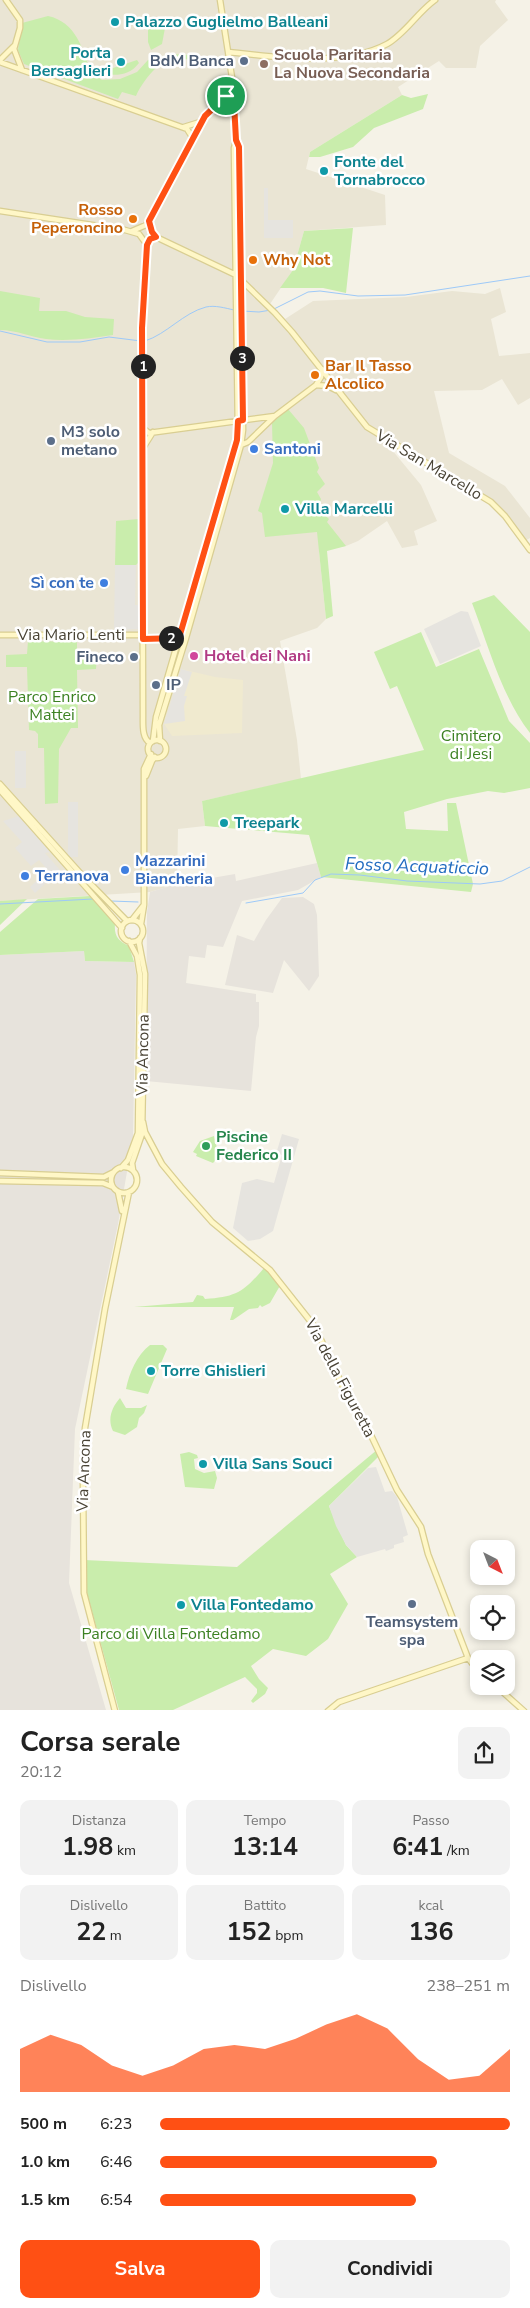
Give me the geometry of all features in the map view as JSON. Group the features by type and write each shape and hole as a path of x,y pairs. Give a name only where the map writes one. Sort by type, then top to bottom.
{"main road":[{"path":"6,0 20,20 14,50 22,70"},
{"path":"220,0 233,84 236,140 234,148 236,275 239,301"},
{"path":"229,52 308,58 334,57 367,51 387,44 396,38 418,14 435,0"},
{"path":"16,43 0,61 187,129 192,137"},
{"path":"131,231 144,227 149,221 201,121 210,109 226,96 233,84"},
{"path":"210,109 234,102"},
{"path":"183,128 201,121"},
{"path":"153,756 160,756 166,750 164,743 160,740 159,725 241,445 239,147 236,140"},
{"path":"0,211 131,231 138,234 147,245"},
{"path":"149,221 152,232 156,237 236,275"},
{"path":"156,237 150,239 147,245 142,328 144,429 143,716 146,740 152,742 160,740"},
{"name":"Via San Marcello","path":"236,275 275,313 367,427 491,502 505,516 530,550"},
{"path":"241,445 248,442 275,416 316,385 321,377 322,369"},
{"path":"322,385 329,378"},
{"path":"316,385 322,385 339,392"},
{"path":"144,429 147,432 153,432 275,416"},
{"path":"153,756 148,748 152,742 156,717 237,440 240,421"},
{"path":"143,448 153,432"},
{"name":"Via Mario Lenti","path":"0,635 179,638"},
{"path":"143,716 156,717"},
{"path":"0,790 122,928 122,935 129,941 136,941 140,938 143,931 141,924 144,905 144,769 153,756"},
{"path":"0,784 82,876 130,920 141,924"},
{"path":"122,928 144,905"},
{"name":"Via Ancona","path":"115,1710 84,1593 83,1508 85,1428 129,1192 135,1187 137,1181 132,1170 132,1163 142,1134 143,1122 145,974 139,943 140,938"},
{"name":"Via Ancona","path":"121,1168 128,1160 138,1133 140,975 137,956 129,941"},
{"name":"Via della Figuretta","path":"143,1122 145,1132 162,1164 181,1187 212,1222 270,1270 315,1327 348,1397 369,1431 397,1490 420,1527 428,1554 470,1661"},
{"path":"0,1173 104,1177 121,1168 132,1170"},
{"path":"113,1187 111,1180 114,1172"},
{"path":"0,1181 103,1183 113,1187 118,1192 129,1192"},
{"name":"Via Ancona","path":"118,1192 123,1206 121,1230"},
{"path":"328,1710 339,1702 468,1658"},
{"path":"506,1695 524,1710"}],"shaded area":[{"path":"0,0 496,0 495,2 508,20 480,46 476,68 446,68 439,61 398,87 402,95 310,152 306,169 385,195 386,225 304,231 293,270 270,304 285,319 313,301 406,297 452,291 485,294 500,288 506,312 491,319 499,356 530,353 530,398 518,405 502,379 482,390 434,391 449,453 505,486 530,518 530,538 521,543 503,518 486,502 392,445 392,450 421,485 437,521 414,531 418,545 402,548 387,521 358,541 346,546 319,551 326,619 317,628 280,641 297,740 301,779 202,801 205,826 178,829 177,884 150,892 0,901"},
{"path":"264,188 268,188 268,220 293,220 293,238 264,238"},
{"path":"115,565 136,565 135,605 139,605 139,629 114,630"},
{"path":"461,611 468,612 481,646 440,664 424,629"},
{"path":"181,669 215,677 243,680 242,733 172,736 164,724"},
{"path":"181,669 192,672 184,696 187,696 184,706 185,721 164,724"},
{"path":"15,751 26,751 26,788 15,788"},
{"path":"68,802 78,802 78,857 68,857"},
{"path":"19,816 50,852 45,853 60,870 35,893 30,887 48,870 39,860 31,866 15,848 22,842 3,821"},
{"path":"317,863 321,877 298,890 242,901 223,947 207,945 205,958 189,956 186,983 256,994 256,1002 259,1002 259,1026 256,1037 251,1091 146,1081 147,912 150,892 177,884 235,874 236,881"},
{"path":"303,897 314,904 317,915 319,976 309,991 284,960 273,993 225,985 237,935 254,941 282,898"},
{"path":"84,951 85,961 134,962 136,974 133,1137 118,1224 75,1429 69,1583 106,1710 0,1710 0,955"},
{"path":"282,1134 299,1139 273,1231 260,1239 248,1241 233,1228 242,1183 257,1179 274,1183 282,1155 276,1154"},
{"path":"376,1467 385,1492 392,1491 397,1497 408,1535 403,1537 404,1542 394,1545 394,1548 357,1557 346,1545 336,1526 329,1506 368,1468"}],"green space":[{"path":"48,16 58,19 72,30 85,55 91,73 102,80 120,79 137,72 148,60 171,54 188,55 191,59 171,59 166,61 150,74 136,96 122,92 118,99 24,64 18,50 22,23"},
{"path":"148,27 165,28 162,44 151,50 148,42"},
{"path":"137,60 139,63 128,72 119,75 103,74 104,71"},
{"path":"428,94 423,109 374,128 353,147 320,157 309,157 310,152 402,95 411,98"},
{"path":"353,228 346,293 323,288 280,288 293,270 304,231"},
{"path":"0,291 40,298 39,311 66,311 85,317 114,319 113,335 54,340 0,330"},
{"path":"288,409 304,428 319,468 317,472 325,484 317,492 321,499 318,509 329,519 327,522 346,546 327,551 333,616 326,619 317,532 265,537 262,513 258,511 273,463 272,423"},
{"path":"139,519 138,563 136,565 115,565 116,521"},
{"name":"Cimitero di Jesi","path":"494,595 530,632 530,733 503,687 472,603"},
{"path":"421,632 436,667 479,649 509,721 530,743 530,788 504,793 488,791 447,799 404,812 406,829 448,831 447,803 456,803 473,884 471,892 321,877 309,835 205,826 202,801 424,750 397,686 390,689 374,652"},
{"name":"Parco Enrico Mattei","path":"28,641 77,642 77,654 97,654 96,669 77,670 78,728 71,728 59,749 58,803 45,804 44,748 38,748 38,734 35,731 29,730 27,667 6,667 6,655 27,654"},
{"path":"90,896 115,924 116,935 119,940 129,946 134,962 85,961 84,951 0,955 0,932 38,899"},
{"path":"27,899 0,925 0,901"},
{"name":"Piscine Federico II","path":"214,1136 219,1156 213,1163 196,1156 197,1154 193,1152 200,1141"},
{"path":"265,1267 281,1284 270,1303 262,1307 260,1305 258,1308 249,1309 233,1320 230,1320 234,1307 134,1307 193,1302 197,1295 203,1296 205,1299 225,1297 240,1291"},
{"path":"150,1345 163,1345 167,1349 148,1394 126,1389 134,1365"},
{"path":"120,1398 126,1408 141,1408 147,1405 144,1413 139,1418 137,1427 125,1435 113,1431 110,1422 113,1409"},
{"name":"Parco di Villa Fontedamo","path":"378,1449 380,1455 329,1506 346,1545 357,1557 330,1574 348,1604 328,1639 306,1656 273,1649 251,1666 259,1679 268,1688 265,1694 253,1703 251,1701 257,1693 257,1689 245,1677 173,1710 119,1710 87,1593 84,1560 237,1567"},
{"path":"189,1452 197,1455 198,1458 194,1459 195,1469 204,1473 215,1471 217,1478 214,1489 185,1487 180,1454"}],"waterway":[{"path":"274,309 308,292 320,291 358,296 405,295 530,276"},
{"path":"145,341 161,334 190,314 206,307 213,306 234,310"},
{"path":"242,311 259,312 271,310"},
{"path":"0,331 47,342 80,342 109,337 141,341"},
{"name":"Fosso Acquaticcio","path":"246,903 303,893 315,880 331,874 360,875 407,881 480,884 502,881 530,867"},
{"name":"Fosso Acquaticcio","path":"0,904 93,899"},
{"path":"111,901 138,902"}],"place":[{"name":"Palazzo Guglielmo Balleani","path":"115,22"},
{"name":"BdM Banca","path":"244,61"},
{"name":"Porta Bersaglieri","path":"121,62"},
{"name":"Scuola Paritaria La Nuova Secondaria","path":"264,64"},
{"name":"Fonte del Tornabrocco","path":"324,171"},
{"name":"Rosso Peperoncino","path":"133,219"},
{"name":"Why Not","path":"253,260"},
{"name":"Bar Il Tasso Alcolico","path":"315,375"},
{"name":"M3 solo metano","path":"51,441"},
{"name":"Santoni","path":"254,449"},
{"name":"Villa Marcelli","path":"285,509"},
{"name":"Sì con te","path":"104,583"},
{"name":"Hotel dei Nani","path":"194,656"},
{"name":"Fineco","path":"134,657"},
{"name":"IP","path":"156,685"},
{"name":"Treepark","path":"224,823"},
{"name":"Mazzarini Biancheria","path":"125,870"},
{"name":"Terranova","path":"25,876"},
{"name":"Piscine Federico II","path":"206,1146"},
{"name":"Torre Ghislieri","path":"151,1371"},
{"name":"Villa Sans Souci","path":"203,1464"},
{"name":"Teamsystem spa","path":"412,1604"},
{"name":"Villa Fontedamo","path":"181,1605"}],"route":[{"path":"233,84 236,140 239,147 243,420 238,421 237,440 179,638 143,639 142,508 144,429 142,328 147,245 150,239 156,237 152,232 149,221 192,137 210,109 226,96 233,84"}]}
